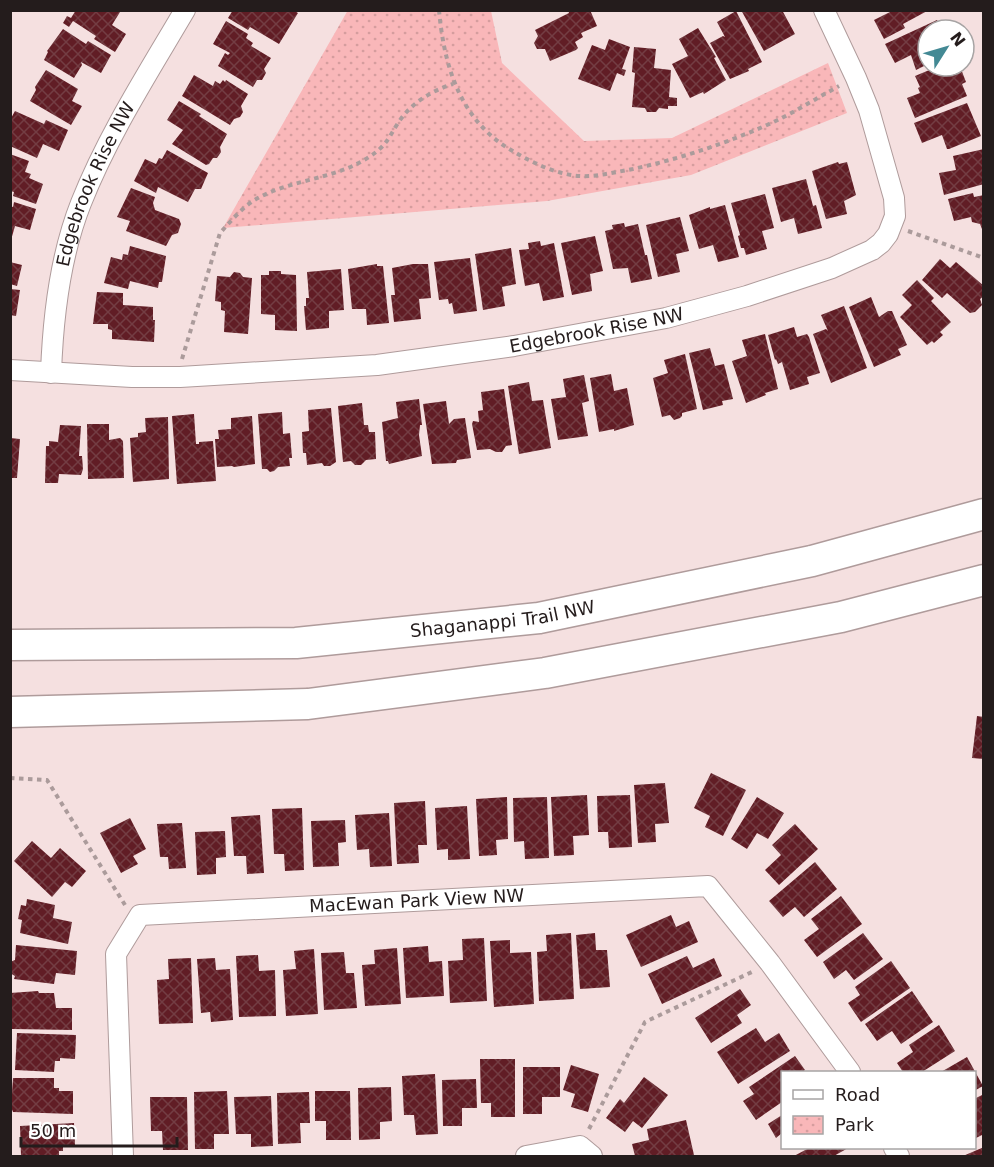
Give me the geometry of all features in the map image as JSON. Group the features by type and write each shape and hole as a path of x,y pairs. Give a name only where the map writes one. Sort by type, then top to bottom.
{"main road":[{"name":"Shaganappi Trail NW","path":"10,645 296,643 539,618 812,561 984,514"},
{"path":"10,712 308,704 545,673 841,617 984,580"}],"street":[{"name":"Edgebrook Rise NW","path":"51,373 53,333 59,290 65,257 81,204 120,120 185,10"},
{"path":"824,10 869,110 894,198 895,216 892,226"},
{"name":"Edgebrook Rise NW","path":"10,370 180,377 377,365 514,346 666,318 747,296 832,268 872,250 881,243 892,226"},
{"name":"MacEwan Park View NW","path":"140,915 708,886 770,963 849,1071"},
{"path":"123,1156 116,954 140,915"},
{"path":"526,1156 586,1151"}],"path":[{"path":"439,10 441,36 453,84 472,115 503,145 526,159 548,169 578,176 603,175 654,164 711,147 769,124 856,78"},
{"path":"180,377 182,354 220,233 230,221 253,201 271,192 329,174 367,159 389,140 399,122 423,97 453,84"},
{"path":"892,226 984,258"},
{"path":"10,778 47,780 116,894 123,904 140,915"},
{"path":"586,1151 645,1022 770,963"}],"green space":[{"path":"348,10 491,11 502,63 584,141 672,138 828,63 847,113 691,175 547,201 223,228"}],"building":[{"path":"76,10 120,12 112,25 126,34 115,52 94,39 96,36 73,21 69,27 63,23 67,16 71,18"},
{"path":"233,10 293,10 298,13 279,44 250,27 248,30 228,18"},
{"path":"568,10 590,10 597,26 581,33 583,37 575,42 578,48 576,50 550,61 545,49 537,49 534,43 538,36 535,30 569,13"},
{"path":"741,10 782,10 795,34 764,51"},
{"path":"889,10 929,10 903,24 905,28 884,39 874,20 890,12"},
{"path":"736,11 762,62 748,69 749,71 730,79 710,43 725,37 717,22"},
{"path":"226,21 248,34 246,38 253,43 251,46 271,58 264,69 266,73 262,80 257,80 253,87 218,66 225,53 228,55 230,53 213,44"},
{"path":"698,28 716,57 714,58 726,80 704,94 703,92 690,98 672,64 688,56 679,39"},
{"path":"63,29 86,44 88,41 111,55 101,73 81,62 82,65 74,78 44,60 47,51"},
{"path":"916,30 916,70 911,55 895,63 885,44"},
{"path":"609,39 630,47 622,69 626,70 624,76 617,73 610,91 578,79 592,45 605,50"},
{"path":"634,47 656,49 654,68 671,70 669,97 677,98 677,106 668,106 668,109 659,108 656,112 647,112 645,108 632,107 635,73 632,72"},
{"path":"46,70 78,89 72,101 82,106 71,125 30,101 36,90 35,87"},
{"path":"194,75 213,86 215,81 220,84 226,80 248,94 241,106 243,112 240,117 234,119 230,125 182,96"},
{"path":"915,76 916,78 964,78 966,82 962,84 967,96 915,118 907,98 920,93"},
{"path":"179,101 227,134 220,147 221,152 209,164 206,165 172,144 183,130 167,120"},
{"path":"967,103 981,136 949,149 942,135 922,143 914,123"},
{"path":"15,111 44,124 46,120 68,130 59,151 43,144 37,158 10,146 10,120"},
{"path":"984,149 984,184 944,195 939,173 956,170 953,156"},
{"path":"167,150 208,173 201,189 195,189 188,202 158,187 156,193 134,181 145,159 156,164"},
{"path":"10,154 29,161 25,172 31,174 29,178 43,184 36,204 13,196 14,192 10,191"},
{"path":"838,162 839,164 847,162 856,195 844,201 847,214 826,219 812,171"},
{"path":"806,179 822,228 798,234 794,218 781,222 772,188"},
{"path":"131,188 155,197 153,203 155,210 179,219 181,224 178,233 172,235 166,246 126,231 130,221 117,217"},
{"path":"973,193 974,197 984,195 984,234 980,224 972,222 971,217 954,221 948,199"},
{"path":"765,194 774,228 762,231 767,249 746,255 744,248 741,248 738,236 740,235 731,203"},
{"path":"14,202 36,209 30,230 15,226 11,240 10,206 13,207"},
{"path":"725,205 739,257 718,262 713,245 699,249 689,215 710,207 710,209"},
{"path":"680,217 689,251 676,254 680,272 658,277 646,225"},
{"path":"624,223 625,227 638,224 652,279 631,283 628,268 613,269 605,231 613,229 612,225"},
{"path":"595,236 603,271 590,274 592,291 572,295 561,243"},
{"path":"540,241 541,246 554,243 564,297 543,301 539,283 525,286 519,250 529,249 528,243"},
{"path":"130,246 166,256 162,282 159,282 158,288 130,281 128,289 104,283 111,257 122,260 123,254 128,255"},
{"path":"511,248 516,284 502,287 505,306 483,310 475,254"},
{"path":"470,258 477,311 454,314 452,303 449,304 448,299 439,300 434,262"},
{"path":"940,259 950,268 956,262 984,286 984,296 980,299 982,305 975,312 970,313 947,293 942,298 922,280"},
{"path":"10,262 22,265 17,286 10,284"},
{"path":"377,264 377,266 383,266 389,323 367,325 366,309 352,309 348,269"},
{"path":"428,264 431,298 419,299 421,319 394,322 391,295 395,295 392,268"},
{"path":"341,269 344,310 329,311 329,328 306,330 304,306 306,306 306,298 309,298 307,272"},
{"path":"269,271 296,275 297,331 275,330 275,315 261,314 261,275 269,275"},
{"path":"234,272 240,273 243,277 252,278 248,334 224,332 225,311 221,310 221,302 215,301 217,276 230,277"},
{"path":"917,280 934,298 931,301 951,322 940,332 943,335 934,343 932,341 927,345 900,317 912,305 902,295"},
{"path":"10,289 20,290 16,316 10,315"},
{"path":"97,292 123,293 123,305 153,307 154,342 112,339 112,330 108,329 108,324 93,324"},
{"path":"871,297 879,317 892,311 907,345 898,349 901,355 874,367 849,307"},
{"path":"844,306 867,368 831,383 813,334 826,329 828,331 821,315"},
{"path":"794,327 797,337 807,334 809,337 820,373 807,377 809,384 790,390 782,362 778,364 775,360 768,335"},
{"path":"765,334 778,389 746,403 732,361 747,356 742,340"},
{"path":"710,348 715,366 724,364 733,399 722,401 723,405 703,410 689,353"},
{"path":"685,354 697,409 682,413 680,418 674,420 670,415 662,417 653,378 668,373 664,360"},
{"path":"611,374 614,391 627,388 634,425 614,431 614,429 599,432 590,378"},
{"path":"584,375 589,401 582,403 588,436 558,440 551,399 566,397 563,379"},
{"path":"529,382 532,401 543,400 551,448 519,454 508,386"},
{"path":"504,389 512,445 506,446 502,452 490,449 477,450 472,424 473,421 479,422 478,411 483,410 481,392"},
{"path":"419,399 422,425 420,425 419,435 422,456 389,464 386,461 382,422 398,418 396,402"},
{"path":"446,401 449,424 454,419 465,418 471,458 457,460 456,463 432,464 423,404"},
{"path":"362,403 364,425 368,425 369,432 375,432 376,459 355,465 351,461 343,462 338,406"},
{"path":"331,408 336,462 330,466 324,466 322,463 307,465 306,453 303,453 302,432 309,431 308,410"},
{"path":"282,412 283,434 290,433 292,458 289,458 290,466 278,467 270,472 262,469 258,414"},
{"path":"194,414 196,444 213,441 216,481 177,484 172,416"},
{"path":"252,416 255,464 217,467 215,439 219,439 218,430 231,429 231,418"},
{"path":"168,417 169,479 133,482 130,438 138,437 138,433 146,432 145,418"},
{"path":"87,424 109,424 109,440 120,438 123,441 124,478 88,479"},
{"path":"60,425 81,426 79,456 82,456 83,469 81,475 59,474 58,483 45,483 46,446 49,446 49,441 58,442"},
{"path":"10,438 20,439 17,478 10,478"},
{"path":"977,716 984,717 984,759 972,758"},
{"path":"711,773 746,790 723,836 705,827 710,816 694,808"},
{"path":"665,783 669,823 655,824 656,842 638,843 634,785"},
{"path":"587,795 589,835 573,836 574,855 554,856 551,797"},
{"path":"630,795 632,847 609,848 608,832 598,832 597,796"},
{"path":"507,797 508,839 496,840 497,855 479,856 476,799"},
{"path":"547,797 549,858 525,859 524,841 514,842 513,798"},
{"path":"757,797 784,813 768,839 757,833 747,849 731,839"},
{"path":"425,801 427,845 418,845 419,863 397,864 394,803"},
{"path":"467,806 470,859 448,860 448,849 437,850 435,808"},
{"path":"302,808 304,870 285,871 284,854 274,854 272,809"},
{"path":"389,813 392,866 370,867 369,849 357,850 355,815"},
{"path":"260,815 264,873 247,874 246,856 234,856 231,817"},
{"path":"130,818 146,849 133,856 138,864 121,873 100,833"},
{"path":"345,820 346,842 338,843 339,866 313,867 311,821"},
{"path":"182,823 186,868 169,869 168,857 160,857 157,824"},
{"path":"795,824 818,849 779,885 765,870 781,855 772,845"},
{"path":"225,831 226,857 216,858 216,874 197,875 195,832"},
{"path":"32,841 51,858 60,848 86,871 72,887 65,882 52,897 14,861"},
{"path":"815,862 837,889 804,917 795,907 783,917 769,901"},
{"path":"841,896 862,924 817,957 804,940 819,929 811,919"},
{"path":"27,899 55,905 53,918 72,922 68,944 20,933 22,920 18,919 21,905 26,906"},
{"path":"671,915 676,927 689,921 698,942 641,967 626,935"},
{"path":"571,933 574,999 539,1001 537,952 547,951 546,935"},
{"path":"595,933 596,950 607,950 610,987 580,989 576,935"},
{"path":"863,933 883,959 854,980 846,970 834,979 823,962"},
{"path":"484,938 487,1001 450,1003 448,961 463,960 462,939"},
{"path":"510,940 510,953 531,952 534,1004 494,1007 490,941"},
{"path":"16,945 77,951 75,975 56,973 54,984 14,979 15,976 10,973 10,962 15,960"},
{"path":"428,946 429,962 442,961 444,996 406,998 403,948"},
{"path":"397,948 401,1004 365,1006 362,965 375,964 374,950"},
{"path":"314,949 318,1014 286,1016 283,970 296,969 294,951"},
{"path":"344,952 346,973 354,973 357,1008 324,1010 321,953"},
{"path":"258,955 259,971 275,970 276,1016 239,1017 236,956"},
{"path":"687,956 693,968 714,958 722,976 662,1004 648,974"},
{"path":"191,958 193,1023 159,1024 157,980 169,979 168,959"},
{"path":"215,958 216,970 230,969 233,1020 211,1022 210,1012 201,1013 197,959"},
{"path":"891,961 910,988 861,1022 848,1003 860,995 855,987"},
{"path":"740,989 751,1005 737,1015 742,1023 711,1043 695,1018"},
{"path":"38,991 39,993 54,993 56,1008 72,1008 72,1030 12,1029 10,993"},
{"path":"912,991 933,1022 901,1044 892,1031 877,1041 865,1024"},
{"path":"939,1025 955,1051 924,1071 902,1071 897,1063 913,1052 909,1045"},
{"path":"756,1028 765,1042 779,1033 790,1051 738,1084 717,1052"},
{"path":"17,1033 76,1035 75,1059 60,1058 60,1061 55,1061 54,1072 15,1070"},
{"path":"795,1056 805,1070 781,1071 781,1103 756,1120 743,1101 754,1094 749,1087"},
{"path":"967,1057 975,1071 943,1071"},
{"path":"480,1059 515,1059 515,1117 491,1117 491,1103 481,1103"},
{"path":"571,1065 599,1074 588,1112 571,1107 575,1094 563,1090"},
{"path":"523,1067 560,1067 560,1097 542,1097 542,1114 523,1114"},
{"path":"976,1073 983,1086 976,1090"},
{"path":"435,1074 438,1134 416,1135 414,1115 404,1115 402,1076"},
{"path":"644,1077 668,1095 642,1128 633,1121 625,1132 606,1118 620,1099 624,1103"},
{"path":"13,1078 54,1078 54,1088 59,1088 59,1091 73,1091 73,1114 13,1112 11,1107"},
{"path":"476,1079 477,1108 462,1108 462,1126 443,1126 442,1080"},
{"path":"391,1087 392,1121 380,1122 380,1139 359,1140 358,1088"},
{"path":"227,1091 229,1134 214,1134 214,1149 195,1149 194,1092"},
{"path":"315,1091 350,1091 351,1140 326,1140 326,1121 315,1121"},
{"path":"309,1092 310,1123 300,1123 301,1143 278,1144 277,1093"},
{"path":"984,1094 984,1134 976,1138 976,1098"},
{"path":"271,1096 273,1146 251,1147 251,1134 236,1134 234,1097"},
{"path":"150,1097 187,1097 188,1150 163,1150 162,1131 151,1131"},
{"path":"781,1116 781,1134 776,1138 768,1124"},
{"path":"686,1120 694,1155 635,1156 632,1144 649,1140 647,1129"},
{"path":"74,1123 75,1145 63,1146 63,1151 59,1151 59,1156 21,1156 20,1126"},
{"path":"984,1147 984,1156 963,1156"},
{"path":"807,1149 846,1149 834,1156 794,1156"}]}
